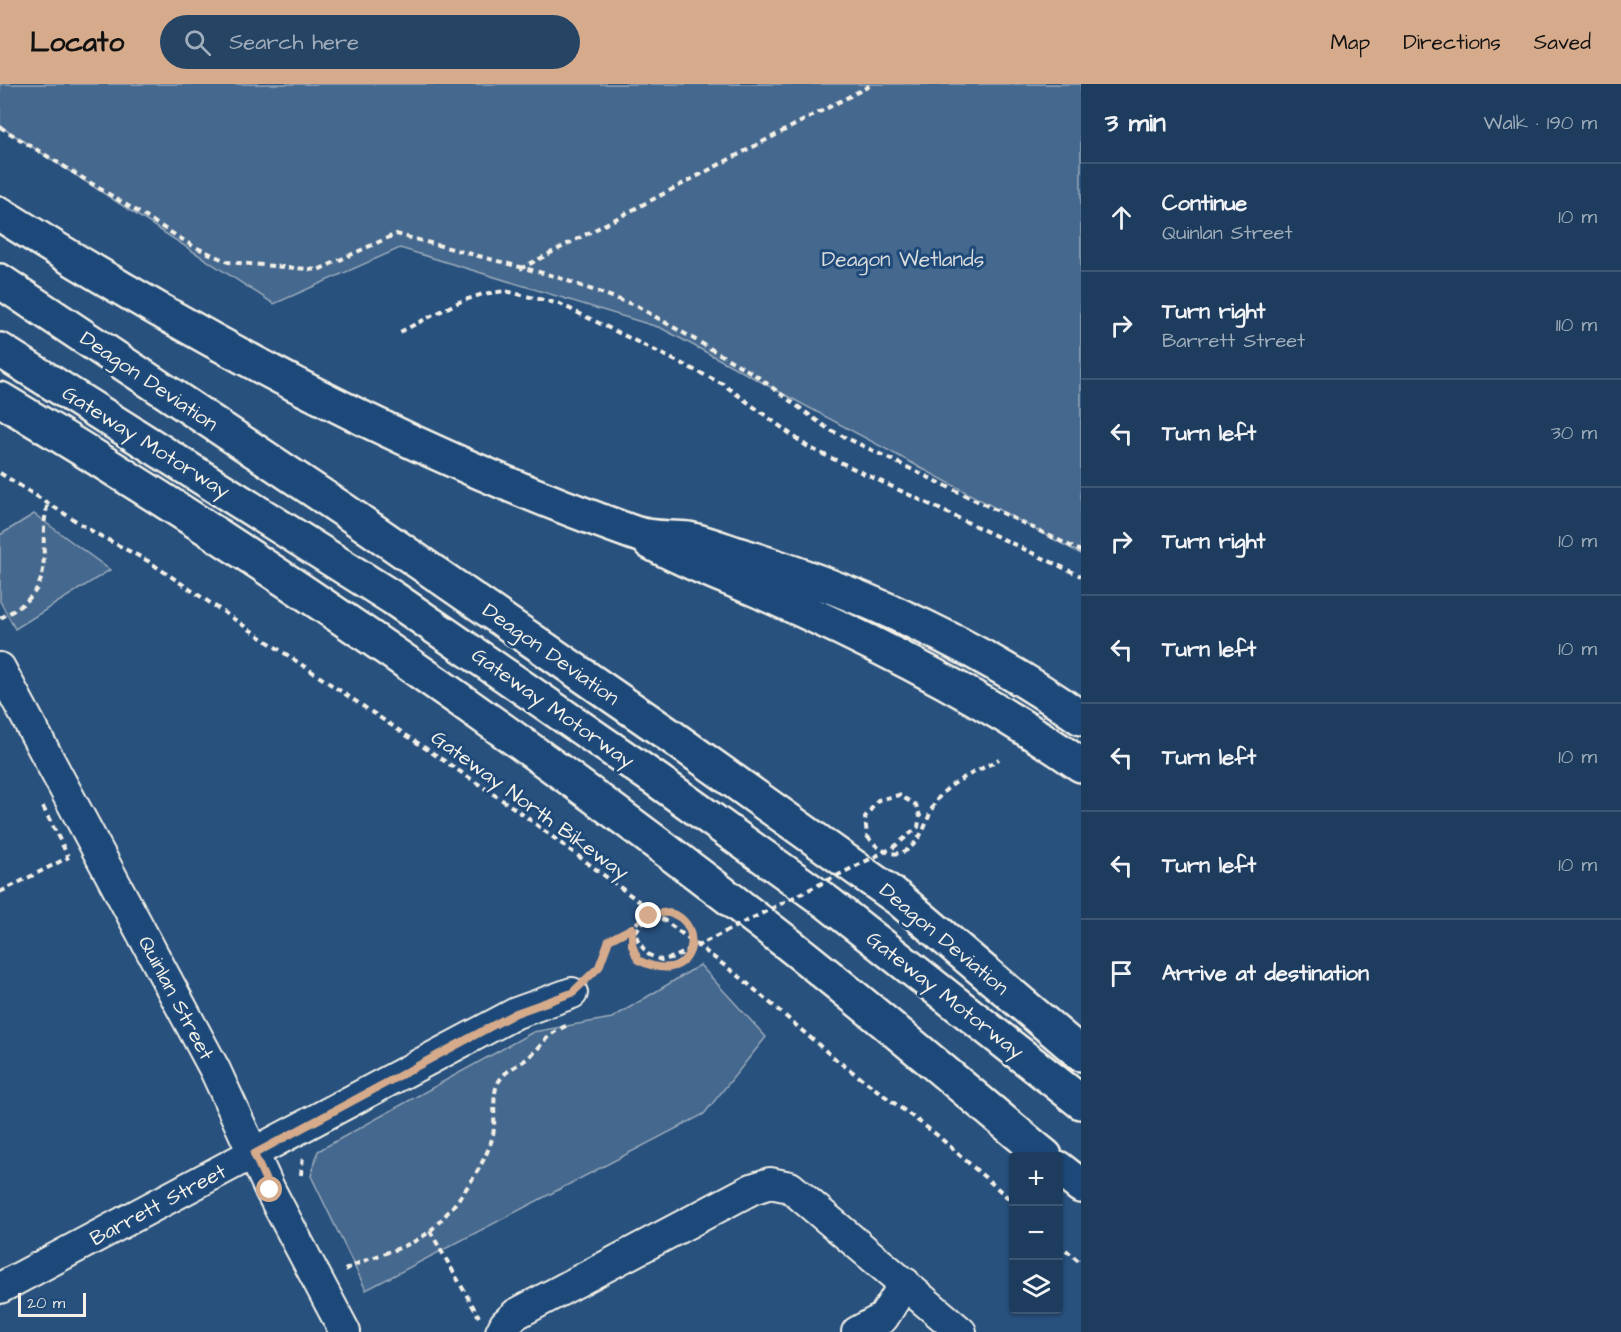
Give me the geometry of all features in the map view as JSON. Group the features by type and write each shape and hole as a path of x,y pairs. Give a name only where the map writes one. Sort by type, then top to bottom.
{"highway":[{"path":"0,214 206,338 332,404 477,470 638,535 685,562 766,594 897,656 968,695 1081,765"},
{"name":"Deagon Deviation","path":"0,281 345,511 672,737 899,899 963,951 1081,1054"},
{"name":"Gateway Motorway","path":"0,350 393,598 658,781 828,903 1081,1102"},
{"name":"Gateway Motorway","path":"0,399 240,550 543,758 763,924 1040,1152"},
{"path":"638,535 691,540 785,569 875,605 968,648 1031,683 1081,718"},
{"path":"963,951 1081,1032"},
{"path":"1063,1171 1081,1186"}],"street":[{"name":"Quinlan Street","path":"0,668 215,1070 254,1154 345,1332"},
{"name":"Barrett Street","path":"0,1288 516,1013 572,993"},
{"path":"491,1327 505,1324 516,1314 752,1189 770,1183 790,1186 961,1332"},
{"path":"857,1332 883,1318 905,1283"}],"path":[{"path":"519,269 873,84"},
{"path":"0,127 193,246 228,262 318,270 396,234 519,269 554,276 637,306 754,374 828,429 1081,551"},
{"path":"400,332 459,302 483,294 505,291 560,304 723,384 808,447 1081,576"},
{"name":"Gateway North Bikeway","path":"0,473 95,533 148,561 239,620 514,808 741,977 834,1058 937,1135 1009,1199"},
{"path":"0,618 25,602 39,588 45,570 44,516 48,503"},
{"path":"632,928 632,945 638,960 656,969 679,964 691,951 693,940 688,924 677,915 661,911 649,916 635,933 639,943 650,955 661,960 675,957 685,952 695,947 753,918 894,847 918,827 920,816 916,806 899,795 878,800 865,818 867,836 881,851 890,854 911,846 919,837 939,796 952,785 999,759"},
{"path":"0,892 69,857"},
{"path":"572,993 599,967 609,940 632,928 649,910"},
{"path":"345,1269 430,1231 451,1209 488,1151 495,1118 496,1086 508,1068 530,1056 549,1033 568,1024"},
{"path":"301,1175 304,1154"},
{"path":"430,1231 491,1327"},
{"path":"1063,1247 1081,1263"}],"green space":[{"name":"Deagon Wetlands","path":"0,84 1081,84 1081,554 661,328 400,248 274,304 0,126"},
{"path":"34,514 110,570 15,629 0,601 0,535"},
{"path":"700,965 766,1037 704,1114 366,1290 311,1176 318,1151 533,1032 612,1018"}],"route":[{"path":"270,1190 254,1154 516,1013 572,993 599,967 609,940 632,928 632,945 638,960 656,969 679,964 691,951 693,940 688,924 677,915 661,911 649,916"}]}
